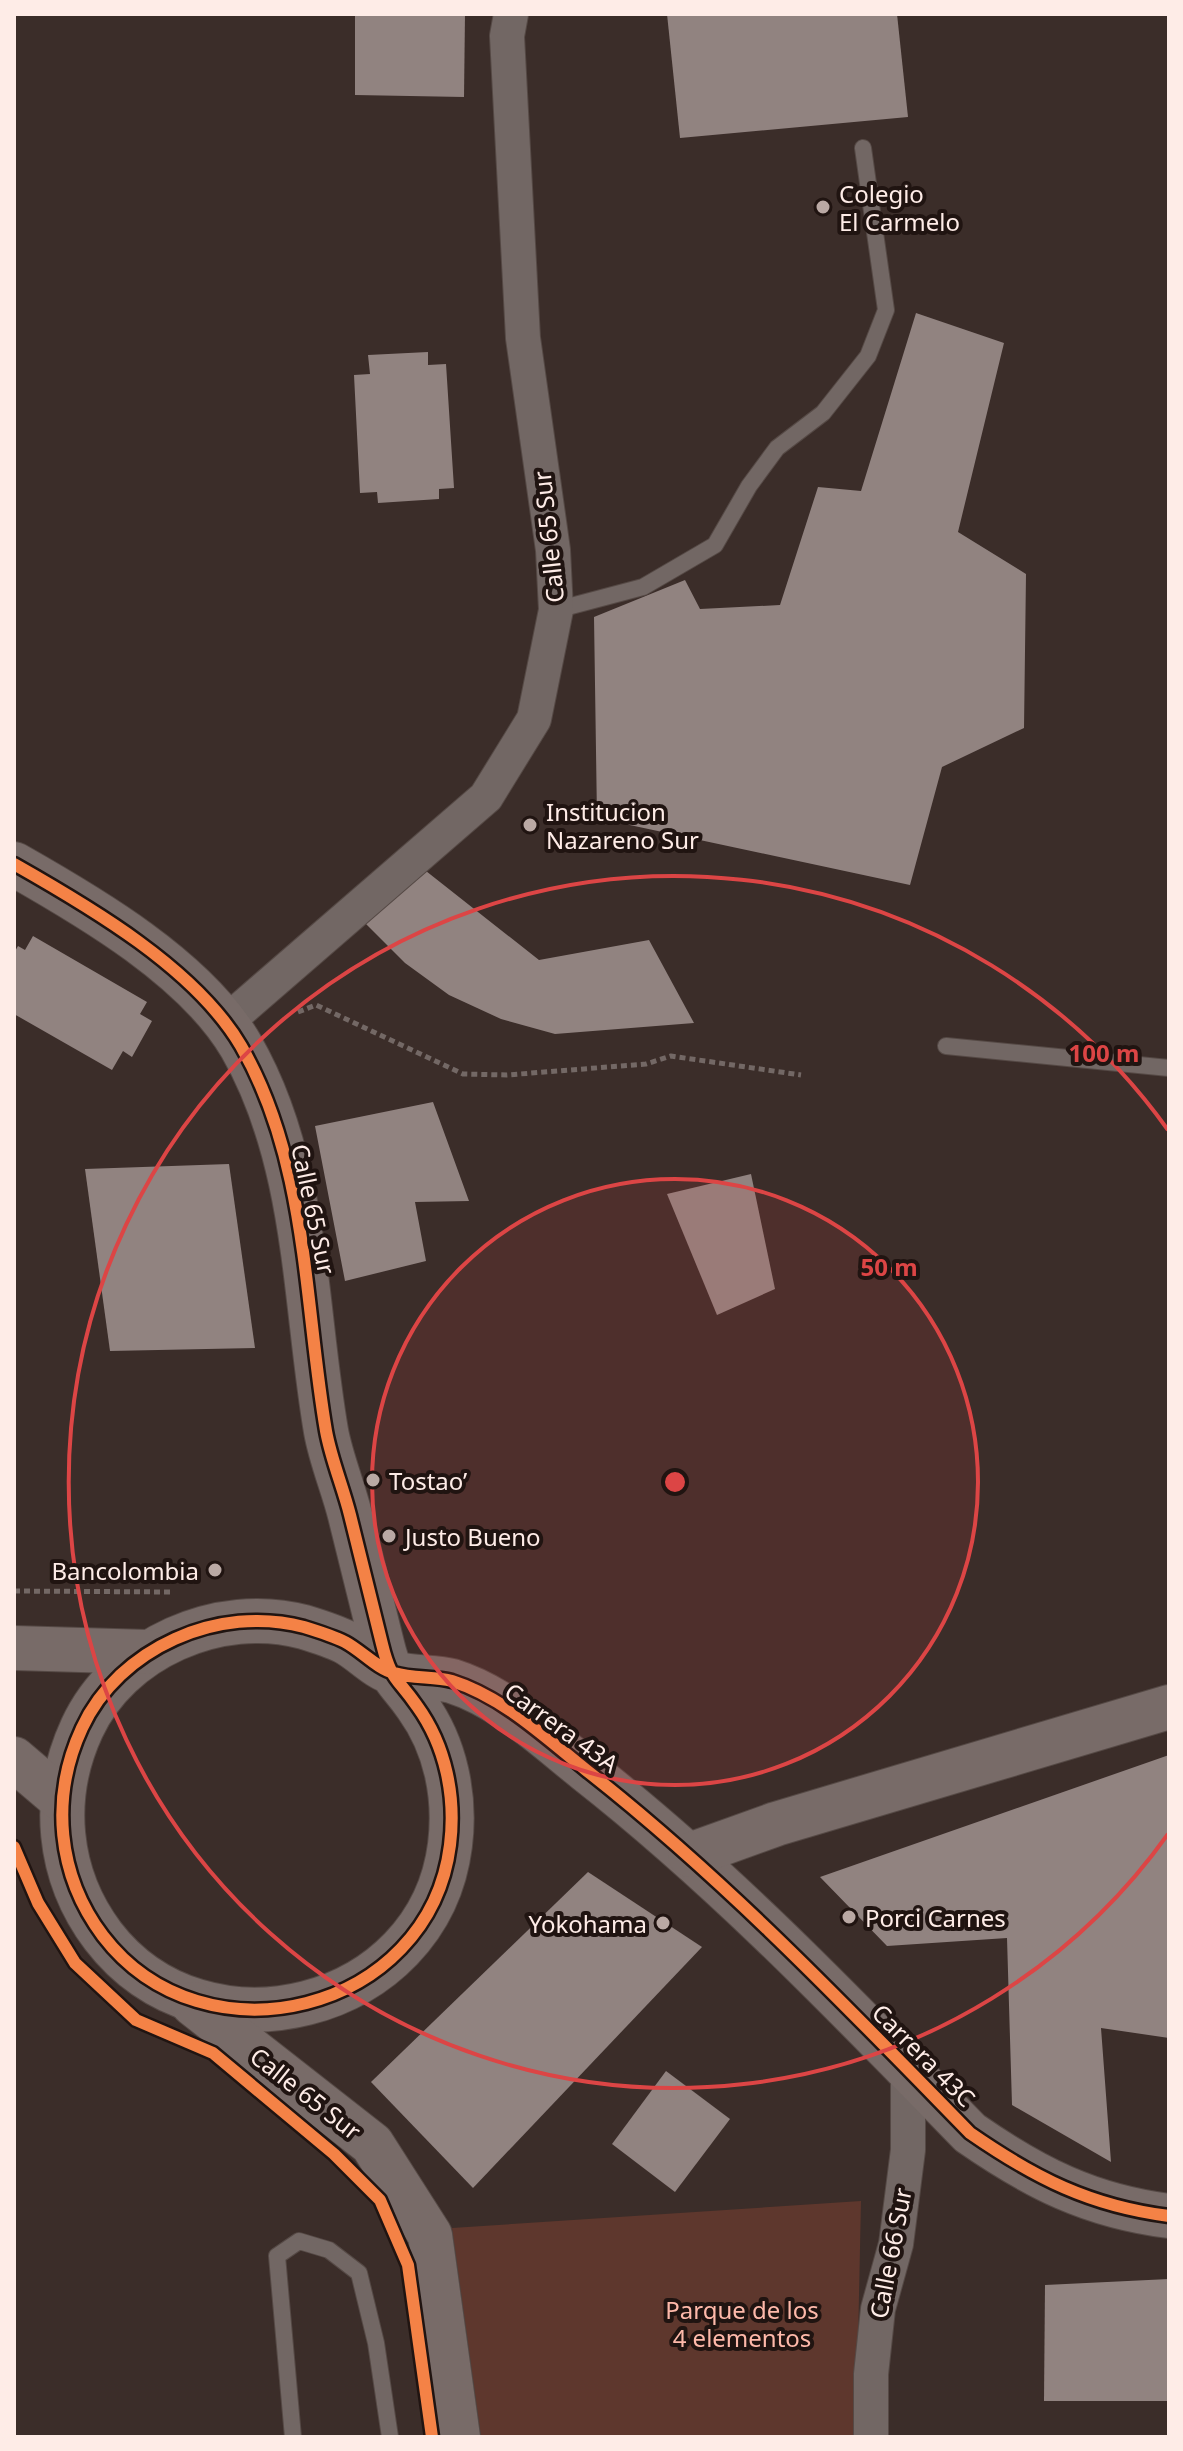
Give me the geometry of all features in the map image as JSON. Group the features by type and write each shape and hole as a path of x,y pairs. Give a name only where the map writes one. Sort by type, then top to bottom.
{"street":[{"name":"Calle 65 Sur","path":"232,1033 486,797 534,719 556,610 553,550 523,338 507,36 511,14"},
{"name":"Calle 65 Sur","path":"14,864 102,914 167,965 232,1033 272,1116 302,1239 327,1436 389,1672"},
{"path":"245,1620 298,1625 347,1643 389,1672 421,1710 442,1754 450,1791 450,1852 435,1899 409,1940 373,1974 330,1998 282,2010 233,2010 185,1998 141,1974 105,1939 78,1896 63,1848 61,1799 69,1755 88,1715 114,1680 148,1652 195,1630 245,1620"},
{"path":"14,1648 148,1652"},
{"name":"Carrera 43A","path":"389,1672 453,1681 515,1713 690,1855"},
{"path":"690,1855 776,1824 1169,1707"},
{"path":"14,1759 61,1799"},
{"name":"Carrera 43C","path":"690,1855 970,2133 1016,2165 1081,2197 1133,2211 1169,2216"},
{"name":"Calle 65 Sur","path":"185,1998 372,2144 430,2235 458,2437"},
{"name":"Calle 66 Sur","path":"871,2437 871,2374 878,2309 896,2244 908,2150 908,2070"}],"lane":[{"path":"556,610 643,587 715,545 749,486 777,448 823,413 868,356 886,310 863,148"},
{"path":"946,1046 1169,1068"},
{"path":"293,2437 277,2256 299,2241 329,2250 359,2273 376,2343 390,2437"}],"path":[{"path":"232,1033 316,1005 463,1074 507,1075 646,1064 671,1056 801,1075"},
{"path":"14,1591 183,1592"}],"green space":[{"name":"Parque de los 4 elementos","path":"861,2201 856,2437 481,2437 452,2228"}],"building":[{"path":"355,14 465,14 464,97 355,95"},
{"path":"667,14 897,14 908,117 680,138"},
{"path":"916,313 1004,343 958,532 1026,574 1024,728 942,767 910,885 597,818 594,617 685,580 700,609 780,605 818,487 861,491"},
{"path":"428,352 428,365 446,364 454,488 439,489 439,499 378,503 377,492 360,493 354,375 370,374 368,355"},
{"path":"426,871 539,960 649,940 694,1023 555,1034 501,1019 449,995 405,963 365,923"},
{"path":"33,936 147,1002 140,1014 152,1021 132,1057 123,1051 112,1070 14,1014 14,953 18,946 25,950"},
{"path":"433,1102 469,1201 415,1202 426,1261 345,1281 315,1126"},
{"path":"229,1164 255,1348 110,1351 85,1169"},
{"path":"751,1174 775,1289 717,1315 667,1194"},
{"path":"1169,1755 1169,2038 1101,2028 1111,2162 1012,2105 1007,1938 887,1946 820,1877"},
{"path":"588,1872 702,1947 473,2188 371,2082"},
{"path":"666,2071 730,2119 675,2192 612,2144"},
{"path":"1169,2279 1169,2401 1044,2401 1045,2285"}],"cycle path":[{"path":"14,864 139,942 197,991 241,1046 263,1091 292,1185 326,1431 385,1656 392,1672 417,1706 427,1721 442,1755 450,1790 450,1845 433,1903 401,1949 358,1982 306,2003 252,2010 197,2001 146,1977 103,1936 76,1887 63,1835 62,1808 72,1754 82,1728 99,1700 120,1675 146,1655 175,1639 206,1628 239,1622 272,1621 304,1627 345,1642 387,1671 394,1673 409,1676 452,1681 506,1708 687,1855 831,1992 970,2133 1017,2164 1064,2188 1114,2205 1169,2216"},
{"path":"14,1847 38,1903 75,1963 136,2020 213,2053 334,2154 380,2200 408,2265 432,2437"}],"place":[{"name":"Colegio El Carmelo","path":"823,207"},
{"name":"Institucion Nazareno Sur","path":"530,825"},
{"name":"Tostao’","path":"373,1480"},
{"name":"Justo Bueno","path":"389,1536"},
{"name":"Bancolombia","path":"215,1570"},
{"name":"Porci Carnes","path":"849,1917"},
{"name":"Yokohama","path":"663,1923"}]}
